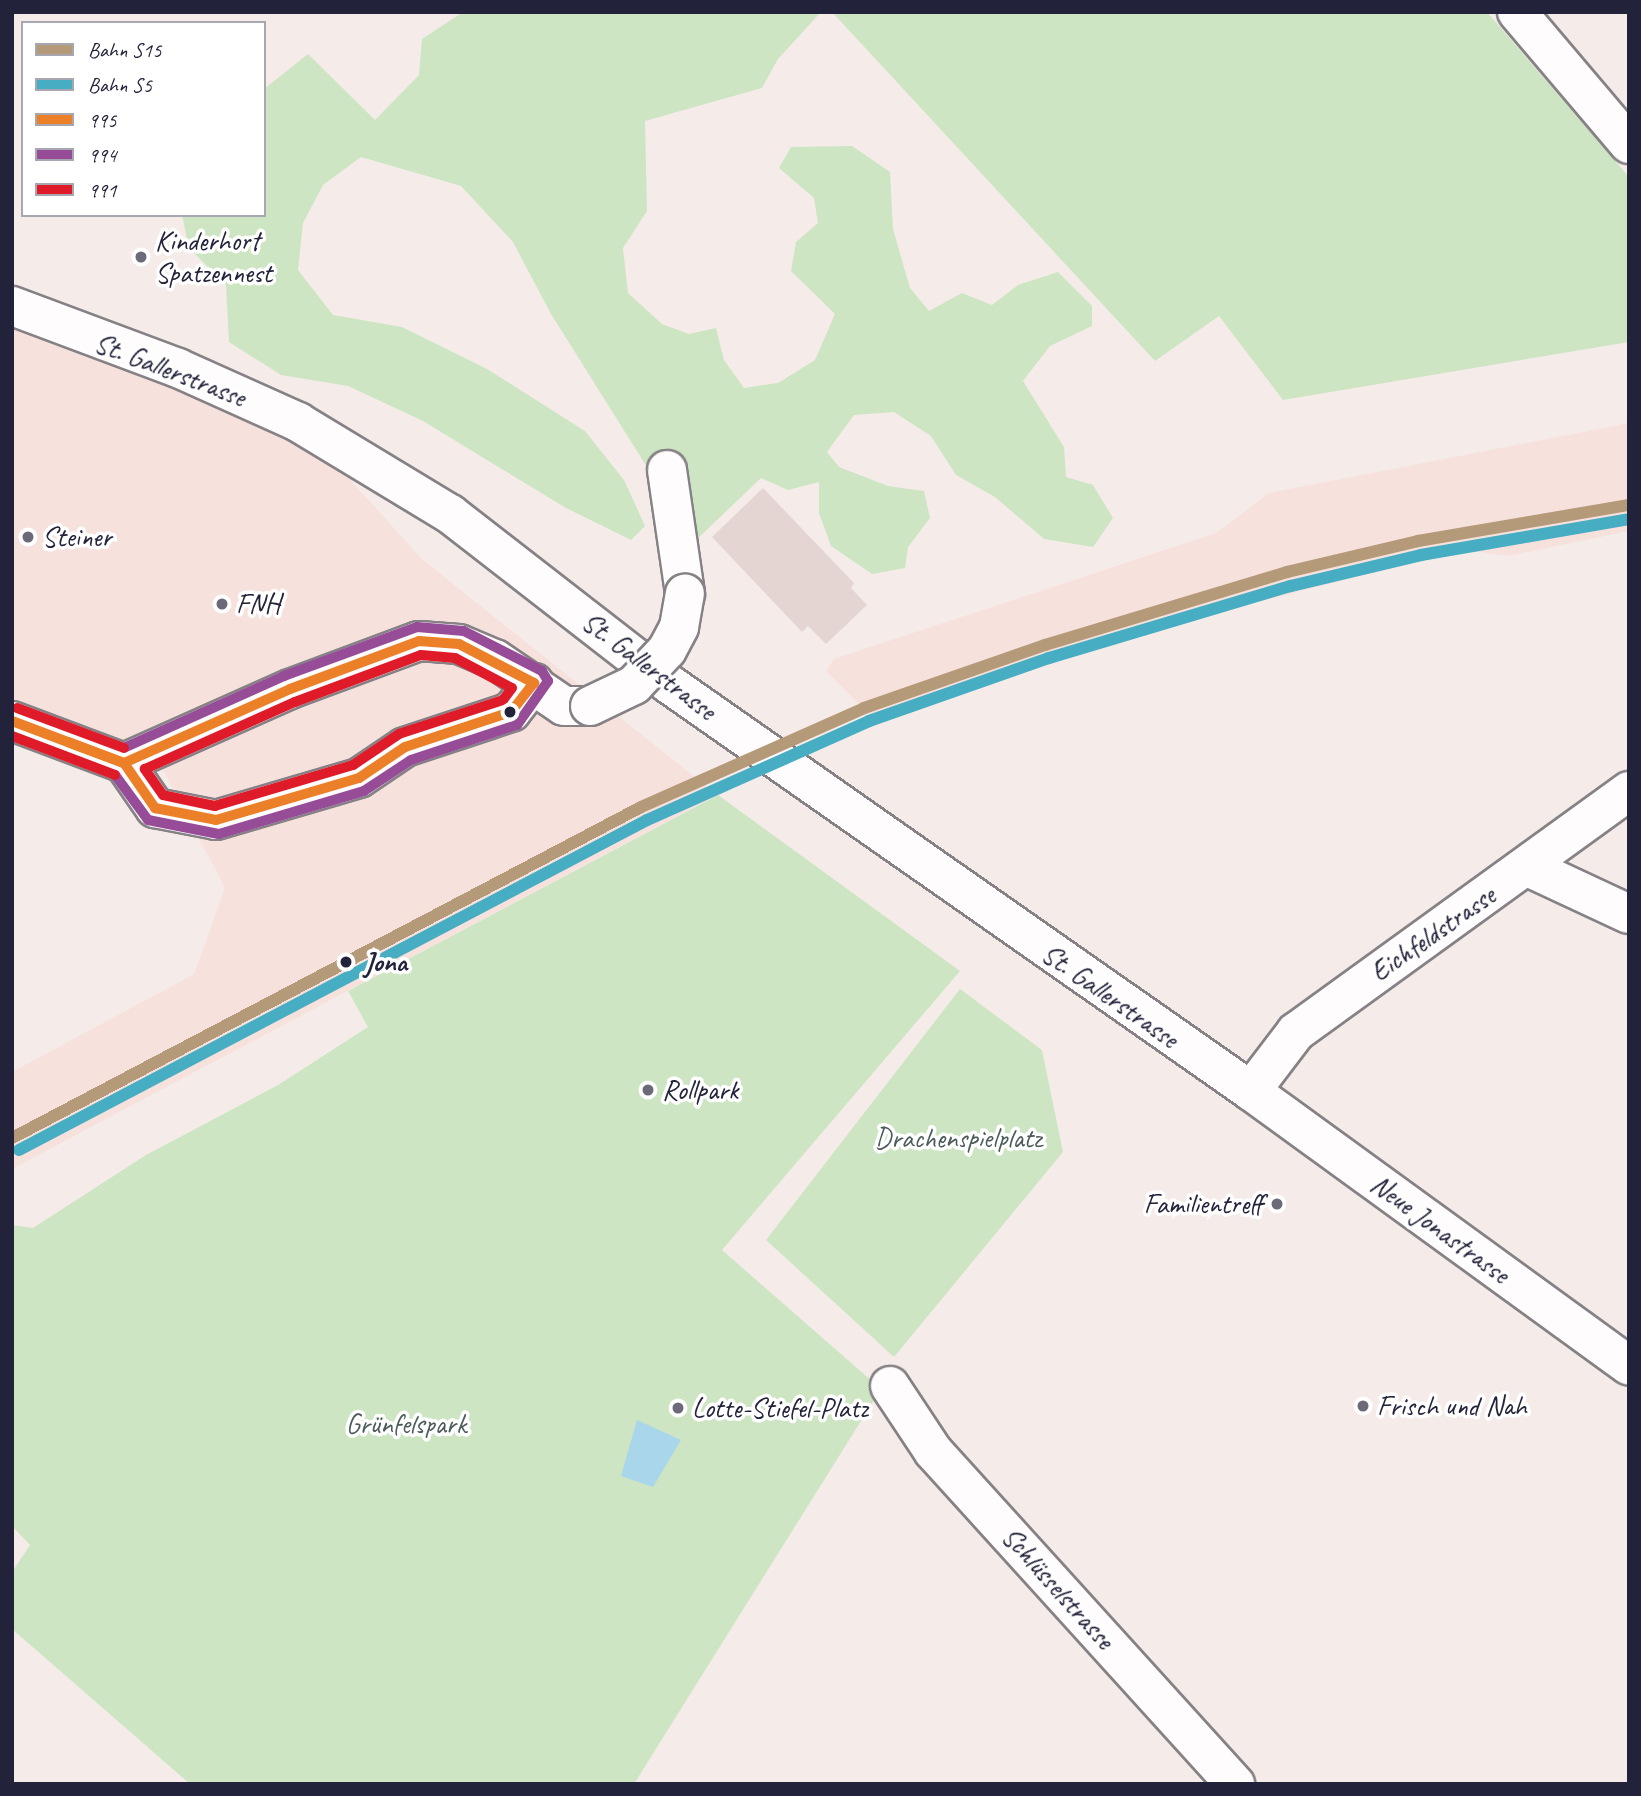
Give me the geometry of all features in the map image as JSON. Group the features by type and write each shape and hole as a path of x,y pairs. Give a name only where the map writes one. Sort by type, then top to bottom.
{"street":[{"path":"1517,12 1629,144"},
{"name":"St. Gallerstrasse","path":"12,306 178,368 298,422 450,514 669,684 1251,1091"},
{"path":"124,763 290,689 419,641 459,644 534,683 564,706 590,706 634,685 667,650 679,627 685,594 667,470"},
{"path":"12,721 124,763 155,808 216,820 359,778 405,747 510,712 534,683"},
{"name":"Eichfeldstrasse","path":"1251,1091 1296,1032 1528,867 1629,791"},
{"path":"1528,867 1629,914"},
{"name":"Neue Jonastrasse","path":"1251,1091 1622,1361"},
{"path":"1622,1361 1629,1392"},
{"name":"Schlüsselstrasse","path":"890,1386 933,1451 1235,1784"}],"shaded area":[{"path":"12,306 298,422 422,559 717,795 12,1169 12,1072 194,974 225,888 154,753 12,701"},
{"path":"1629,423 1629,531 1508,556 1466,550 1332,583 1051,655 875,720 826,671 834,659 1216,533 1269,493"}],"green space":[{"path":"463,12 821,12 778,59 762,88 645,121 647,211 623,248 628,293 662,324 689,334 716,328 724,360 744,388 778,383 815,360 835,314 791,271 796,242 818,223 814,198 779,168 791,147 852,146 890,172 893,229 910,288 929,311 962,293 992,305 1018,285 1058,272 1092,306 1092,326 1050,346 1023,381 1064,447 1066,477 1093,485 1113,518 1093,547 1044,539 995,497 956,475 931,436 894,412 854,415 827,452 839,467 888,486 924,491 930,518 908,547 905,568 872,574 831,546 819,513 819,482 788,490 761,478 694,542 551,314 513,242 461,186 361,157 323,185 303,223 298,270 333,315 402,327 487,369 585,431 624,480 645,526 631,540 566,508 423,421 348,386 281,375 229,342 226,285 189,248 182,217 266,217 266,87 308,54 375,120 419,75 422,39"},
{"path":"832,12 1487,12 1629,177 1629,342 1283,400 1219,316 1155,361"},
{"name":"Grünfelspark","path":"718,795 960,971 722,1250 881,1389 634,1784 190,1784 12,1629 12,1572 30,1545 12,1526 12,1225 33,1228 146,1155 278,1085 368,1027 348,991"},
{"name":"Drachenspielplatz","path":"960,989 1042,1050 1063,1152 894,1357 766,1240"}],"water":[{"path":"637,1420 681,1440 653,1487 621,1476"}],"building":[{"path":"763,488 854,583 851,588 867,605 826,644 808,626 802,632 712,537"}],"rail line":[{"name":"S15","path":"12,1138 641,807 864,708 1045,645 1287,572 1418,541 1629,505"},
{"name":"S5","path":"19,1150 647,820 869,721 1049,658 1291,586 1421,555 1629,519"}],"transit line":[{"name":"994","path":"115,775 148,820 219,834 364,791 411,760 517,725 548,681 542,671 464,631 417,627 284,676 124,748"},
{"name":"995","path":"68,742 124,763 290,689 419,641 459,644 534,683"},
{"name":"991","path":"421,655 455,658 512,688 503,700 399,734 353,765 215,806 163,795 145,769 295,702 421,655"},
{"name":"995","path":"12,721 124,763 155,808 216,820 359,778 405,747 511,712 534,683"},
{"name":"991","path":"17,708 124,748"},
{"name":"991","path":"12,736 115,775"}],"place":[{"name":"Kinderhort Spatzennest","path":"141,257"},
{"name":"Steiner","path":"28,537"},
{"name":"FNH","path":"222,604"},
{"name":"Jona","path":"346,962"},
{"name":"Rollpark","path":"648,1090"},
{"name":"Familientreff","path":"1277,1204"},
{"name":"Frisch und Nah","path":"1363,1406"},
{"name":"Lotte-Stiefel-Platz","path":"678,1408"}]}
